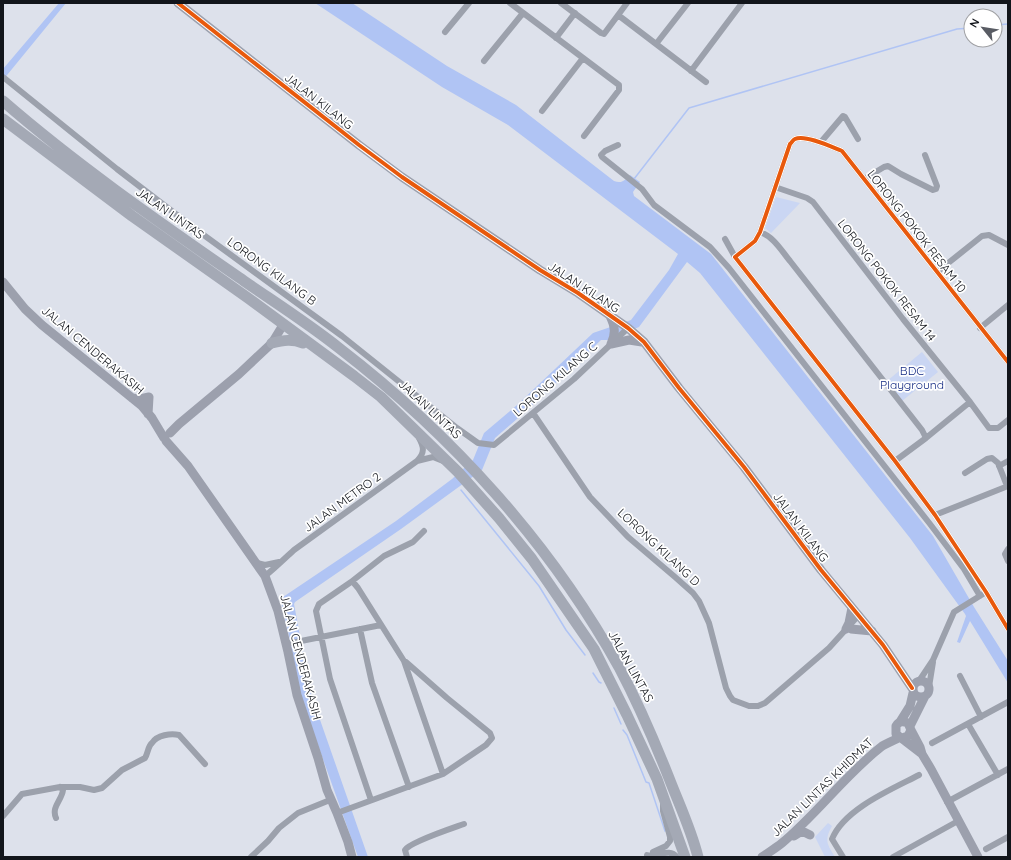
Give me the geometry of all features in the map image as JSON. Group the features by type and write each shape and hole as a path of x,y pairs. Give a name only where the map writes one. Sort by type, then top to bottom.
{"highway":[{"name":"JALAN LINTAS","path":"3,101 62,150 183,238 338,347 391,390 429,424 494,491 562,577 619,668 649,730 690,827 698,857"},
{"path":"3,115 10,113 19,115"},
{"name":"JALAN LINTAS","path":"3,119 132,216 136,223 171,253 178,256 183,252 354,376 380,397 458,472 499,518 532,559 594,649 657,779 685,857"},
{"path":"3,127 9,128 37,145"},
{"path":"183,238 186,244 183,252"},
{"path":"281,307 285,317 283,325"},
{"path":"272,343 291,340 313,347"},
{"path":"338,347 335,352 337,356 354,376"},
{"path":"649,730 654,752 685,831 685,835 681,843"},
{"path":"690,827 698,840 705,857"}],"street":[{"name":"JALAN KILANG","path":"178,3 359,146 402,177 628,328 644,342 678,388 744,467 796,538 872,631 896,664 900,672 915,686"},
{"path":"445,32 469,3"},
{"path":"510,3 618,85 619,90 584,136"},
{"path":"561,3 601,34 604,34 627,3"},
{"path":"656,44 688,3"},
{"path":"691,71 742,3"},
{"path":"484,61 523,13"},
{"path":"556,38 575,13"},
{"path":"618,15 706,82"},
{"path":"542,111 583,58"},
{"name":"LORONG KILANG B","path":"4,78 117,170 342,336 457,428 478,443 494,445"},
{"path":"821,142 843,116 858,139"},
{"name":"LORONG POKOK RESAM 10","path":"775,187 790,144 795,139 801,138 821,142 842,152 1008,362"},
{"path":"618,145 605,151 601,155 602,157 627,178 642,188 654,205 710,247 930,524 964,570 980,596"},
{"path":"864,179 888,166 933,190 936,189 937,186 925,155"},
{"path":"736,258 755,240 760,232 775,187"},
{"name":"LORONG POKOK RESAM 14","path":"775,187 807,198 813,202 908,325 970,402 985,424 989,428 993,429 998,428 1008,420"},
{"path":"760,232 766,234 773,240 790,261 922,430 926,438"},
{"path":"937,272 982,236 989,235 1008,245"},
{"path":"725,239 736,258 895,461 935,515 986,592 1008,629"},
{"name":"JALAN CENDERAKASIH","path":"3,282 25,309 42,325 132,398 140,399 149,397 150,416 169,437 265,576 278,610 288,644 297,696 318,758 330,800 339,812 352,857"},
{"path":"980,328 1008,305"},
{"path":"610,316 614,323 614,337 611,344"},
{"path":"169,437 191,414 228,384 272,343 283,325"},
{"name":"LORONG KILANG C","path":"494,445 574,380 628,328"},
{"path":"611,344 629,340 644,342"},
{"path":"895,461 970,402"},
{"name":"LORONG KILANG D","path":"533,413 590,497 628,537 693,593 699,601 708,619 727,693 733,700 740,704 753,706 761,705 805,669 848,629"},
{"path":"416,431 423,449 421,457 418,461"},
{"name":"JALAN METRO 2","path":"265,576 276,567 279,562 354,506 418,461 428,458 435,458 447,463 458,472"},
{"path":"935,515 1007,486 998,463 992,458 987,459 965,473"},
{"path":"999,466 1008,461"},
{"path":"371,800 330,679 316,611 319,604 351,582 384,556 413,542 424,531"},
{"path":"1008,549 1005,554 1008,561"},
{"path":"256,563 265,565 279,562"},
{"path":"351,582 353,582 358,588 404,661 443,774"},
{"path":"873,753 897,725 910,706 915,686 933,660 952,616 958,609 986,592"},
{"path":"848,629 852,608"},
{"path":"848,629 860,618"},
{"path":"288,644 381,624"},
{"path":"360,629 372,683 409,787"},
{"path":"848,629 872,631"},
{"path":"901,738 908,736 925,696 928,694 933,660"},
{"path":"339,812 443,774 486,745 492,738 490,733 404,661"},
{"path":"960,676 981,717"},
{"path":"915,686 926,682 929,687"},
{"path":"915,686 919,697 925,696"},
{"path":"932,743 1008,702"},
{"path":"897,725 906,722 911,728 922,754 978,857"},
{"path":"968,724 998,775"},
{"path":"897,725 896,734 922,754"},
{"path":"3,816 22,794 60,787 80,787 94,790 102,788 122,770 145,758 152,742 159,737 174,734 179,735 204,764"},
{"name":"JALAN LINTAS KHIDMAT","path":"762,857 782,844 804,824 834,790 873,753 882,746 901,738"},
{"path":"947,802 1008,769"},
{"path":"843,857 832,839 838,827 856,810 871,800 919,775"},
{"path":"56,818 54,811 63,790 60,787"},
{"path":"663,795 662,811 670,841 666,846 654,852 681,843"},
{"path":"251,857 279,828 298,813 330,800"},
{"path":"893,857 958,821"},
{"path":"407,857 405,850 406,847 464,824"},
{"path":"782,844 802,831 810,835"},
{"path":"986,849 1008,837"},
{"path":"647,854 652,856 670,853 677,857"}],"green space":[{"path":"776,197 800,203 771,233 765,228"},
{"name":"BDC Playground","path":"922,352 938,372 902,401 887,381"},
{"path":"828,823 832,826 827,839 830,849 835,857 825,857 815,837"}],"water":[{"path":"59,3 66,3 3,80 3,69"},
{"path":"315,3 352,3 447,66 516,105 614,181 621,182 630,175 640,182 633,192 634,196 711,254 933,536 974,607 1008,661 1008,683 970,621 960,643 957,642 966,616 965,614 910,538 700,273 687,262 639,327 608,340 601,340 525,412 495,438 482,470 401,529 295,602 294,604 311,694 368,857 358,857 300,695 281,600 283,597 396,521 452,479 473,460 484,433 517,405 593,333 631,320 669,270 678,254 508,125 442,87"}],"waterway":[{"path":"1003,24 1008,24"},
{"path":"634,179 689,108 957,29 963,29"},
{"path":"461,490 539,586 566,630 585,655"},
{"path":"593,673 601,683"},
{"path":"614,708 621,724"},
{"path":"623,730 627,735 646,782 649,783 665,831"}],"cycle path":[{"path":"178,3 402,177 540,270 578,293 628,328 644,342 679,388 744,467 821,570 883,645 912,688"},
{"path":"1008,362 842,151 805,138 795,139 790,144 760,232 755,241 735,257 895,461 935,515 986,592 1008,629"}]}
